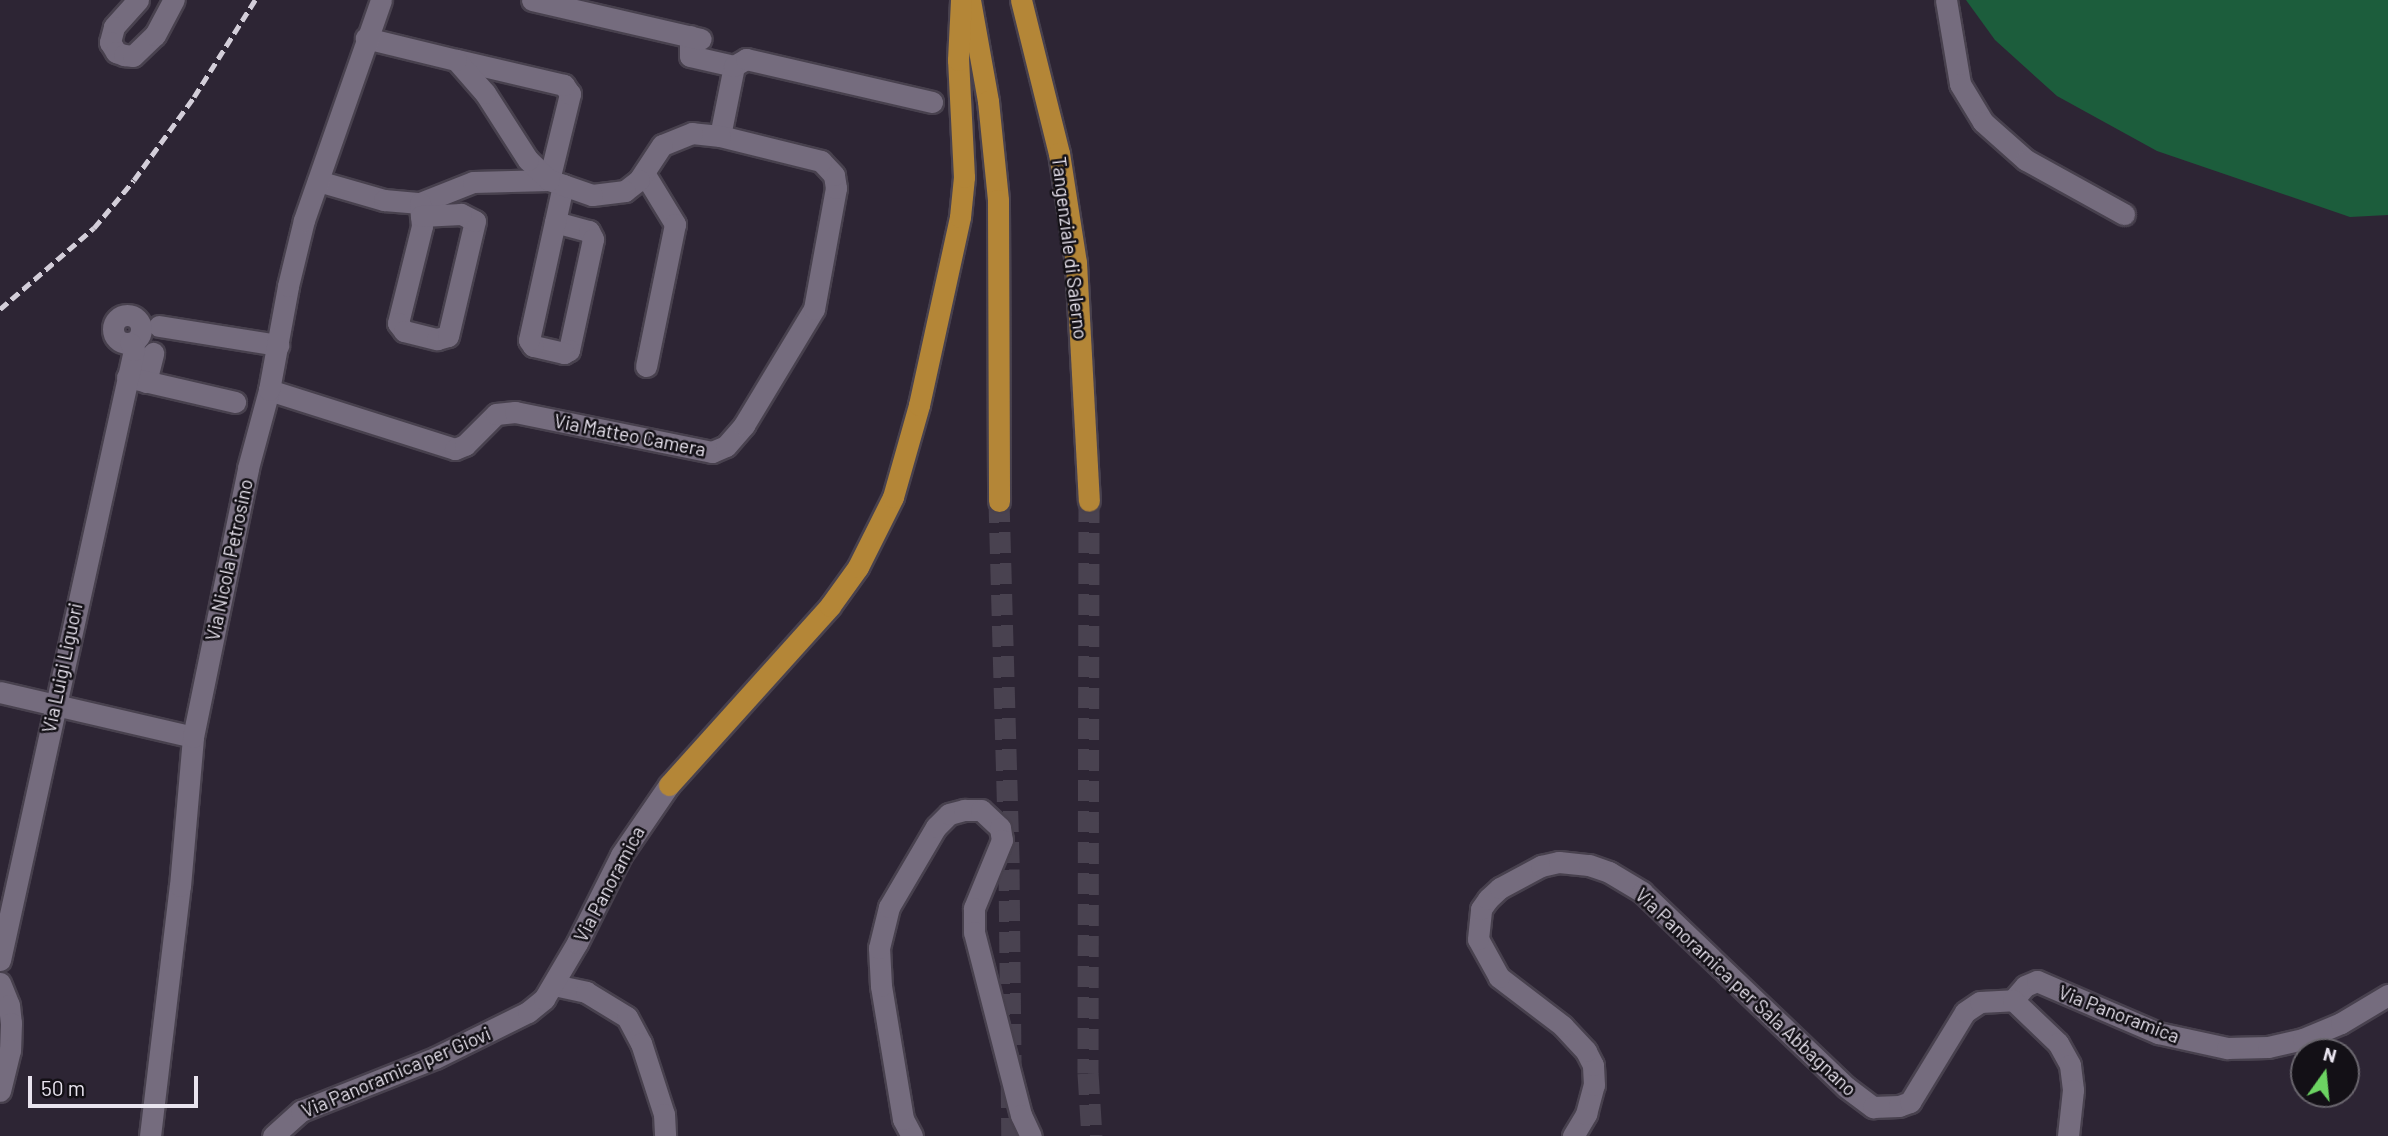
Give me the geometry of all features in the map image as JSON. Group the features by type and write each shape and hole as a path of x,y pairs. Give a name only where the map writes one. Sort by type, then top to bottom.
{"highway":[{"path":"669,785 830,606 858,567 893,497 919,405 960,217 964,177 958,61 961,0"},
{"path":"970,0 988,101 998,200 999,501"},
{"name":"Tangenziale di Salerno","path":"1021,1 1059,153 1076,263 1089,501"}],"street":[{"path":"138,0 114,27 110,42 116,52 124,55 132,56 155,35 174,0"},
{"name":"Via Nicola Petrosino","path":"149,1136 180,886 193,737 248,468 269,390 288,286 304,220 381,0"},
{"path":"532,0 696,37 690,56 734,66 746,59 759,60 932,102"},
{"path":"1946,0 1960,84 1983,122 2026,160 2124,214"},
{"path":"366,38 564,85 570,94 556,183 555,222 529,340 533,346 564,353 569,350 593,239 589,231 555,222"},
{"path":"456,60 485,93 528,159 556,183"},
{"path":"720,136 734,66"},
{"name":"Via Matteo Camera","path":"269,390 455,449 465,445 496,414 515,412 696,450 712,452 726,446 771,382 814,309 835,188 834,175 821,161 720,136 692,133 662,145 644,173"},
{"path":"421,210 474,182 556,183 592,195 608,195 625,191 644,173 675,224 646,366"},
{"path":"318,181 421,210 461,214 475,222 448,336 437,339 404,331 398,323 422,226 421,210"},
{"path":"159,326 278,345"},
{"name":"Via Luigi Liguori","path":"0,960 54,703 136,379 139,349"},
{"path":"136,379 235,402"},
{"path":"0,692 193,737"},
{"name":"Via Panoramica","path":"554,985 621,855 669,785"},
{"path":"912,1136 903,1119 881,986 879,947 889,907 936,827 949,814 964,810 981,810 1000,828 1002,840 974,908 974,932 1021,1115 1031,1136"},
{"name":"Via Panoramica per Sala Abbagnano","path":"1573,1136 1586,1114 1594,1085 1593,1065 1586,1051 1563,1026 1499,977 1478,939 1480,909 1488,899 1500,888 1541,866 1572,862 1609,872 1626,880 1669,915 1846,1087 1873,1107 1899,1107 1910,1102 1965,1012 1980,1002 2013,1000"},
{"name":"Via Panoramica","path":"2013,1000 2025,986 2037,981 2158,1033 2227,1048 2268,1047 2303,1039 2341,1023 2388,995"},
{"path":"0,983 9,1006 11,1023 10,1050 1,1079"},
{"path":"554,985 586,992 627,1017 641,1043 664,1114 665,1136"},
{"name":"Via Panoramica per Giovi","path":"273,1136 280,1126 301,1111 435,1058 506,1024 544,999 554,985"},
{"path":"2013,1000 2057,1043 2070,1065 2073,1090 2068,1136"}],"green space":[{"path":"1966,0 2388,0 2388,215 2350,217 2157,151 2057,96 1995,40"}],"tunnel":[{"path":"999,501 1009,869 1012,1136"},
{"path":"1089,501 1088,1073 1092,1136"}],"railway":[{"path":"0,309 94,228 134,180 194,97 255,0"}]}
